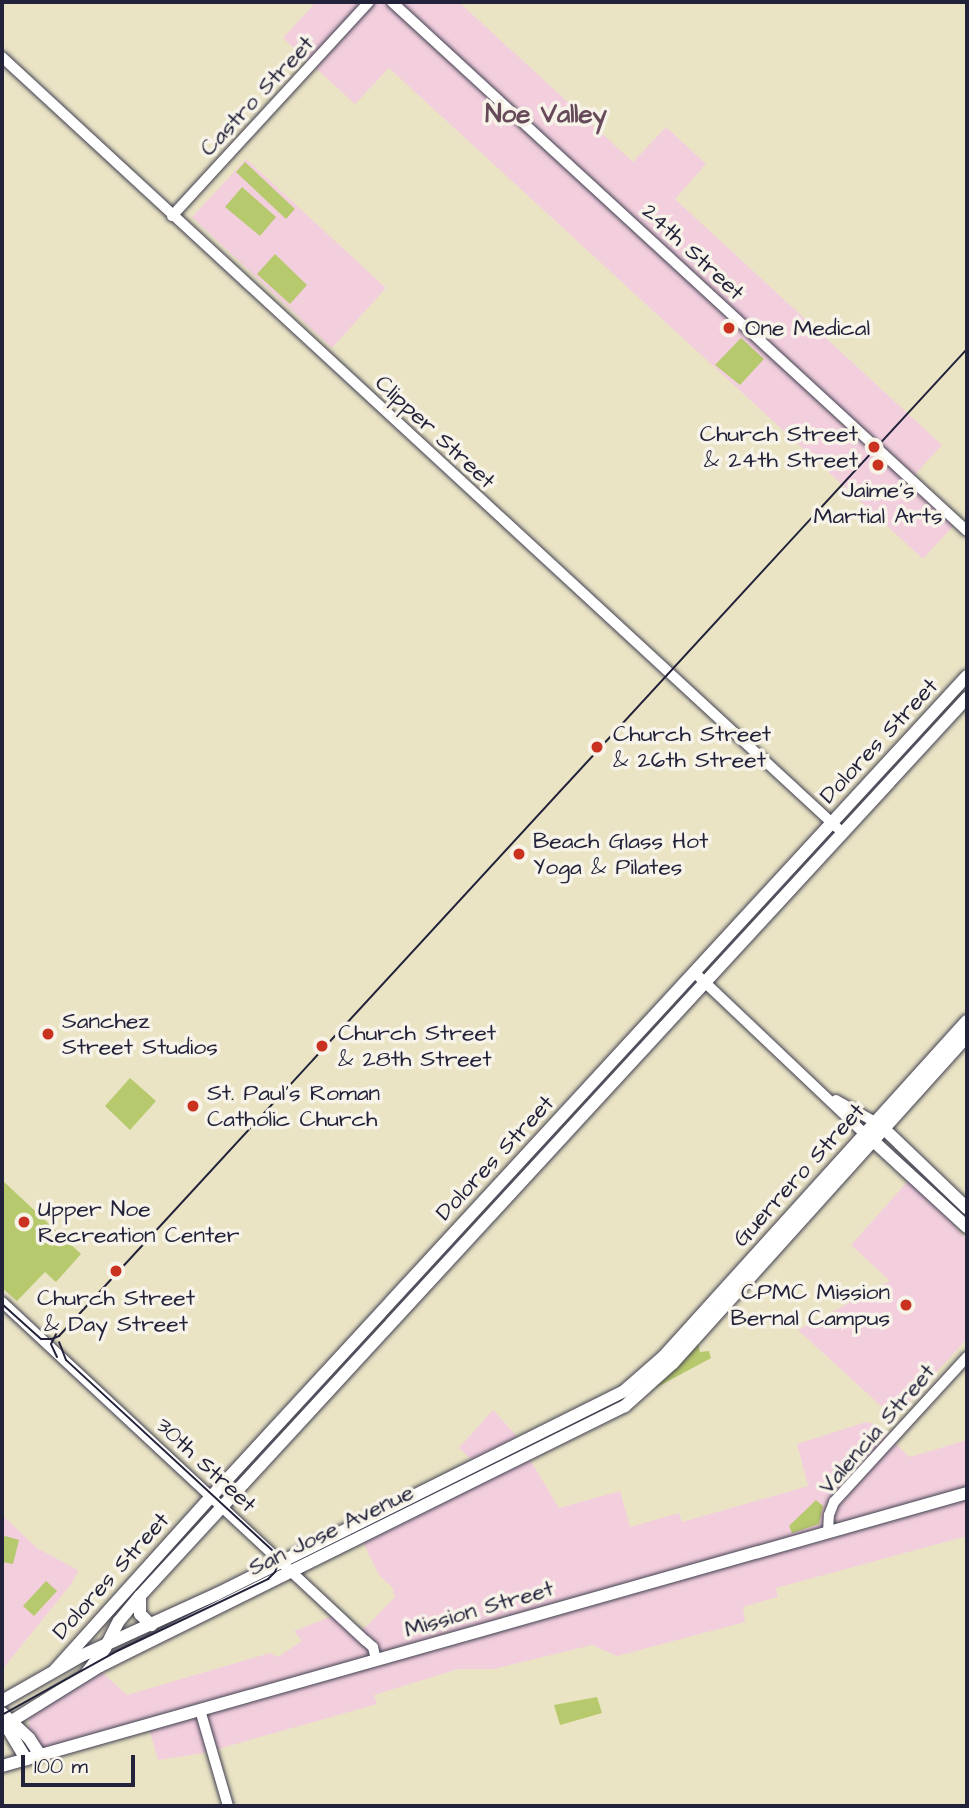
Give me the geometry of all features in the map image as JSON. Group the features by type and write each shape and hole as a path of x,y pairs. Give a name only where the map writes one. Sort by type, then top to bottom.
{"main road":[{"name":"Dolores Street","path":"55,1670 211,1496 967,676"},
{"name":"Dolores Street","path":"85,1675 119,1621 140,1596 967,698"},
{"name":"Guerrero Street","path":"668,1360 869,1137 967,1021"},
{"name":"Guerrero Street","path":"879,1125 967,1036"},
{"path":"879,1125 967,1208"},
{"path":"869,1137 967,1227"},
{"name":"San Jose Avenue","path":"2,1701 107,1644 283,1562 624,1391 668,1360"},
{"name":"San Jose Avenue","path":"4,1721 85,1675 625,1406 668,1360"},
{"name":"Mission Street","path":"2,1766 376,1660 829,1522 967,1493"},
{"path":"147,1567 158,1578"},
{"path":"140,1596 140,1615 151,1625"},
{"path":"29,1738 27,1724 34,1706"},
{"path":"4,1721 29,1738 40,1755"},
{"path":"4,1721 26,1759"}],"street":[{"name":"Castro Street","path":"172,216 369,2"},
{"name":"24th Street","path":"392,2 967,531"},
{"name":"Clipper Street","path":"2,57 842,833"},
{"path":"694,972 869,1137"},
{"path":"828,1096 879,1125"},
{"name":"30th Street","path":"2,1303 373,1647 376,1660"},
{"name":"Valencia Street","path":"829,1522 837,1499 967,1357"},
{"path":"200,1710 228,1806"}],"shaded area":[{"path":"316,2 459,2 633,162 666,127 706,164 675,199 942,445 909,481 955,524 923,559 389,68 355,104 283,38"},
{"path":"246,159 386,288 332,348 192,217"},
{"name":"CPMC Mission Bernal Campus","path":"908,1181 951,1221 967,1241 967,1339 904,1407 888,1408 881,1406 798,1330 890,1281 851,1245"},
{"path":"493,1410 514,1433 559,1508 620,1491 630,1527 679,1513 682,1522 808,1486 797,1444 866,1422 874,1424 910,1457 967,1440 967,1536 776,1588 778,1597 743,1607 745,1622 617,1656 592,1645 494,1669 458,1669 374,1695 377,1704 204,1753 158,1760 148,1725 40,1755 29,1738 29,1719 34,1706 97,1668 127,1695 270,1653 278,1657 302,1641 294,1631 338,1614 358,1633 395,1597 392,1587 379,1575 361,1538 488,1475 459,1448"},
{"path":"2,1515 37,1548 78,1570 72,1583 2,1670"}],"green space":[{"path":"245,162 295,209 286,219 236,172"},
{"path":"242,187 276,217 260,236 225,207"},
{"path":"275,254 307,285 290,304 257,274"},
{"path":"741,338 764,359 740,385 715,365"},
{"path":"130,1078 156,1101 130,1130 105,1106"},
{"name":"Upper Noe Recreation Center","path":"2,1180 81,1254 56,1282 45,1272 17,1301 2,1288"},
{"path":"698,1343 700,1352 709,1351 711,1358 650,1391"},
{"path":"816,1500 823,1506 819,1524 792,1533 789,1526"},
{"path":"5,1536 19,1540 13,1564 2,1562 2,1538"},
{"path":"46,1581 57,1591 34,1616 23,1606"},
{"path":"597,1697 602,1713 560,1725 554,1705"}],"tram line":[{"path":"2,1304 41,1339 59,1336 967,349"},
{"path":"57,1332 51,1344 57,1357"},
{"path":"2,1715 115,1652 268,1579 278,1564 272,1550 66,1360 59,1342"}],"place":[{"name":"One Medical","path":"729,328"},
{"name":"Church Street & 24th Street","path":"874,447"},
{"name":"Jaime's Martial Arts","path":"878,465"},
{"name":"Church Street & 26th Street","path":"597,747"},
{"name":"Beach Glass Hot Yoga & Pilates","path":"519,854"},
{"name":"Sanchez Street Studios","path":"48,1034"},
{"name":"Church Street & 28th Street","path":"322,1046"},
{"name":"St. Paul's Roman Catholic Church","path":"193,1106"},
{"name":"Upper Noe Recreation Center","path":"24,1222"},
{"name":"Church Street & Day Street","path":"116,1271"},
{"name":"CPMC Mission Bernal Campus","path":"906,1305"}],"district":[{"name":"Noe Valley","path":"546,115"}]}
